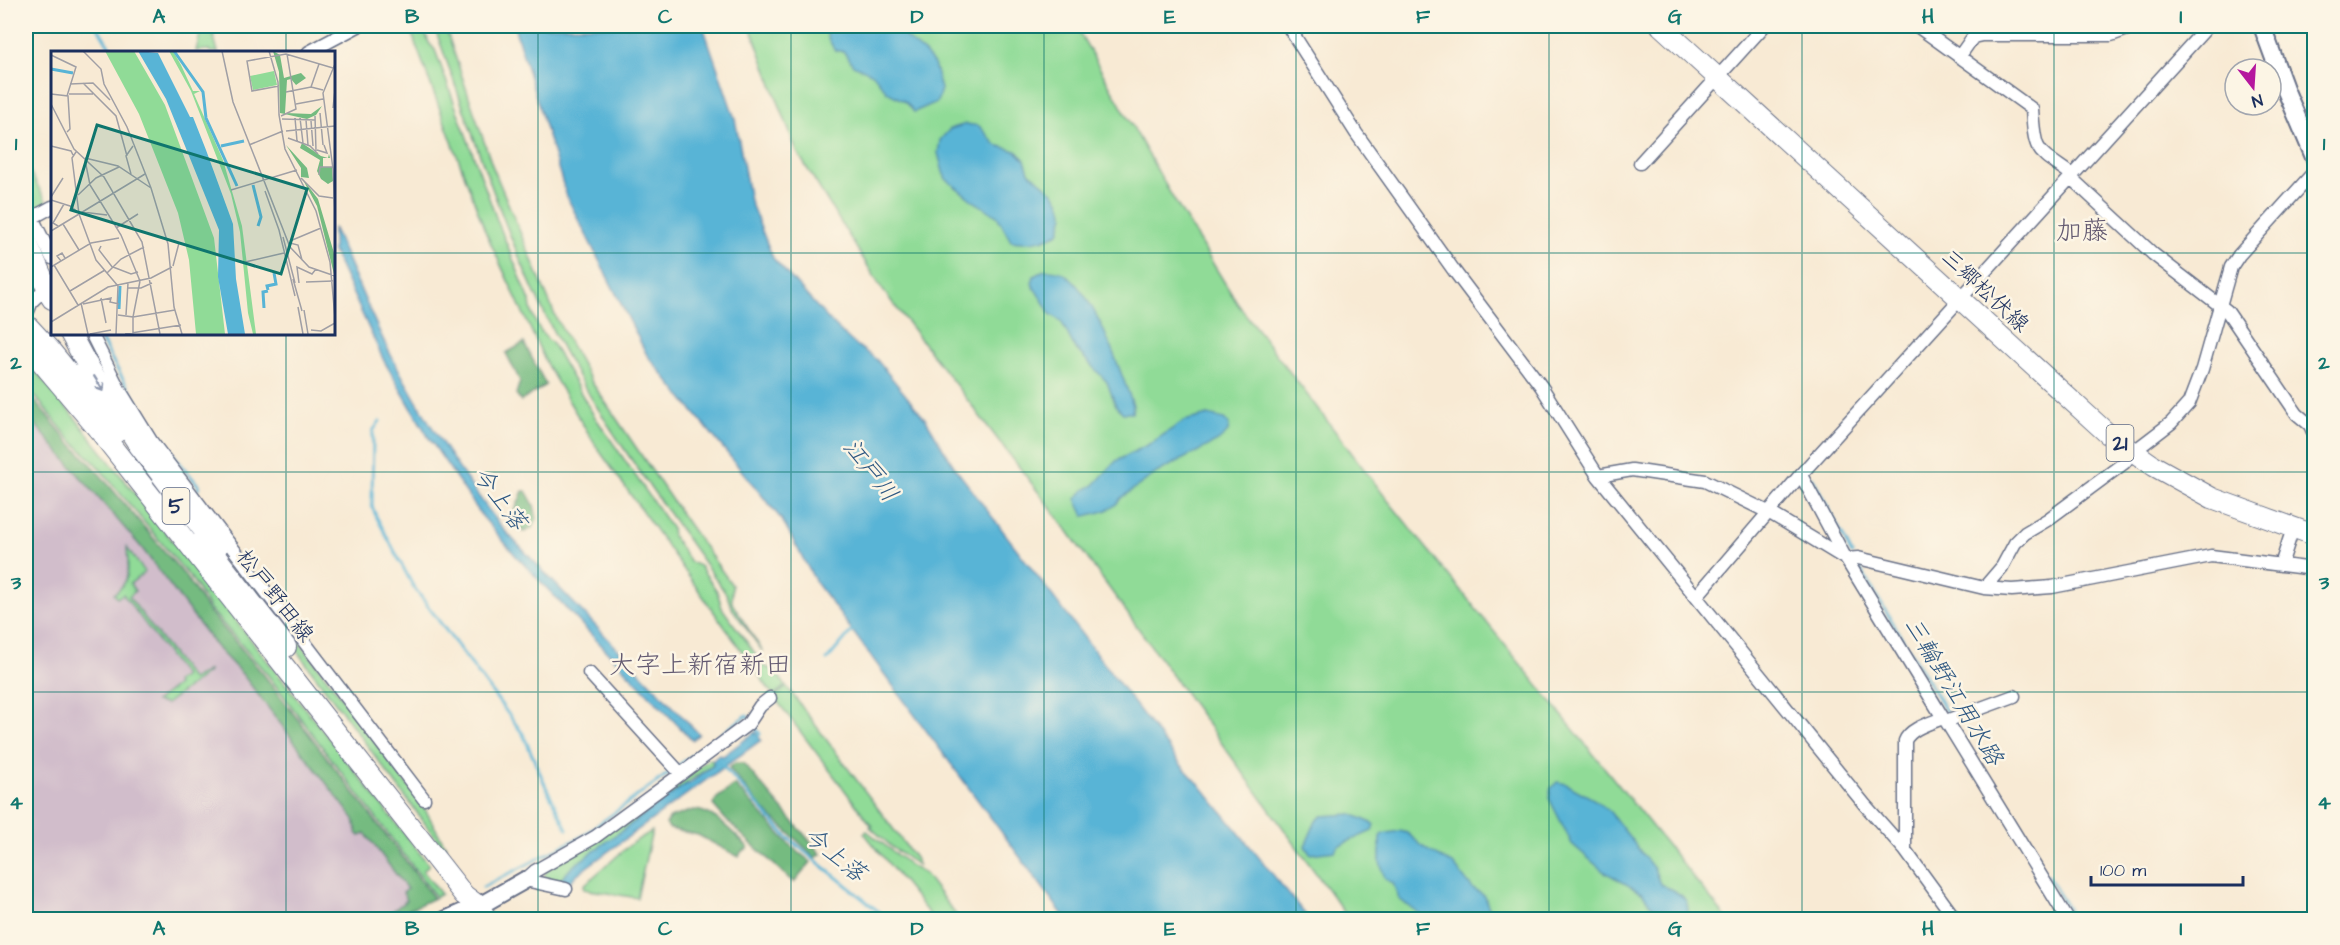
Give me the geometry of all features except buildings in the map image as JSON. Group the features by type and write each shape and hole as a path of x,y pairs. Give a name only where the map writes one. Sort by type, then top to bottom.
{"main road":[{"name":"三郷松伏線","path":"1660,26 2082,411 2133,452 2179,481 2212,498 2314,535"},
{"path":"2262,26 2314,157"},
{"path":"26,240 48,295"},
{"name":"松戸野田線","path":"27,318 250,599 471,891 482,912"},
{"path":"71,334 85,361 140,447 212,539 250,599"},
{"name":"松戸野田線","path":"26,344 102,434 464,895 482,912"},
{"path":"445,920 482,912 488,901 525,880"}],"street":[{"path":"311,51 358,26"},
{"path":"1288,26 1363,143 1455,272 1541,386 1598,476 1864,805 1905,850 1956,920"},
{"path":"1640,163 1764,26"},
{"path":"1917,26 2032,109 2034,140 2038,150 2071,176 2153,254 2228,311 2297,414 2310,425 2314,434"},
{"path":"1959,57 1973,37 1982,34 2111,35 2136,26"},
{"path":"1696,597 1959,298 2208,26"},
{"path":"1984,588 2002,567 2015,543 2025,533 2048,520 2124,463 2133,452 2171,423 2189,403 2196,389 2231,267 2239,255 2314,172"},
{"path":"26,205 40,214 51,254"},
{"path":"27,318 32,301 48,295"},
{"path":"92,334 119,389 151,441 424,799"},
{"path":"1598,476 1632,470 1705,481 1770,513 1846,560 1858,558 1984,588 2012,590 2052,587 2211,556 2314,569"},
{"path":"1801,475 1846,560 2068,920"},
{"path":"2281,565 2293,528"},
{"path":"589,673 677,769"},
{"path":"1905,850 1905,741 1907,735 2014,696"},
{"path":"525,880 535,871 595,837 677,769 751,721 759,706 770,698"},
{"path":"525,880 560,888"}],"shaded area":[{"path":"26,390 186,577 208,610 264,675 434,898 389,919 26,919"}],"green space":[{"path":"202,26 211,26 218,51 196,51"},
{"path":"409,26 423,26 429,43 435,50 537,324 552,343 593,414 672,529 672,535 690,562 700,566 717,591 722,608 765,667 774,670 786,686 773,695 596,446 548,367 486,233"},
{"path":"434,26 445,26 492,165 557,320 593,384 732,585 732,603 763,652 731,607 727,595 608,425 550,325 496,199"},
{"path":"750,26 1076,26 1173,198 1237,303 1390,503 1727,919 1349,919 1059,519 882,289 797,152"},
{"path":"26,165 48,204 39,211 26,186"},
{"path":"524,343 546,385 521,401 516,394 520,381 506,353"},
{"path":"26,360 76,419 429,865 423,871 441,894 436,897 267,674 209,608 193,581 95,463 68,437 26,385"},
{"path":"26,390 186,577 208,610 264,675 434,898 389,919 382,919 407,900 403,893 407,889 365,833 360,836 357,833 354,819 243,675 218,649 141,547 26,414"},
{"path":"523,491 526,491 534,505 537,519 532,528 524,532 512,523 509,516 516,508"},
{"path":"127,548 145,572 130,584 135,591 129,597 192,680 209,670 166,704 155,702 177,685 176,682 184,676 123,594 117,598 114,594 124,584 128,573"},
{"path":"245,570 422,804 446,847 444,849 259,600 241,572"},
{"path":"787,687 919,866 893,848 870,827 872,826 774,697"},
{"path":"710,759 714,763 572,867 556,885 543,881 546,871"},
{"path":"735,763 743,763 821,854 816,858 760,806 729,768"},
{"path":"735,785 791,846 811,862 794,883 713,805 717,798"},
{"path":"693,810 716,818 748,847 747,849 741,852 739,857 698,835 670,829 666,824 670,818"},
{"path":"652,831 637,898 584,889 584,885 632,843"},
{"path":"867,831 911,866 925,874 959,919 933,919 864,833"}],"water":[{"name":"江戸川","path":"514,26 703,26 735,119 750,201 773,258 829,320 851,341 877,360 926,420 955,468 1182,766 1309,919 1066,919 816,582 782,520 647,355 567,197"},
{"path":"825,26 891,26 925,53 934,64 941,89 937,102 914,112 906,102 887,92 873,74 853,65 844,52 835,50 828,39"},
{"path":"966,124 979,126 996,145 1016,151 1025,160 1029,172 1055,194 1064,215 1059,233 1036,241 1011,241 997,216 946,179 938,153 940,140 950,129"},
{"path":"334,229 392,357 430,424 459,468 505,531 699,734 692,740 516,556 482,516 429,438 384,361 334,253"},
{"path":"1044,270 1058,271 1066,275 1088,300 1114,354 1133,405 1132,413 1123,413 1116,406 1107,382 1075,348 1061,321 1049,313 1032,283 1034,276"},
{"path":"1208,415 1224,419 1229,424 1228,432 1218,441 1158,472 1121,498 1110,509 1084,516 1076,499 1084,490 1094,485 1116,461 1151,443 1184,421"},
{"path":"755,732 761,740 576,875 566,887 556,885 572,867 689,784 713,765 713,760 718,755 723,756"},
{"path":"1557,782 1566,784 1597,801 1610,812 1654,869 1660,884 1677,892 1685,899 1687,917 1662,919 1642,893 1603,871 1572,844 1549,798 1551,788"},
{"path":"1351,814 1374,824 1372,831 1338,846 1335,851 1310,854 1305,846 1316,821 1322,816"},
{"path":"1400,831 1407,833 1427,850 1453,864 1473,889 1485,896 1487,905 1494,913 1522,919 1422,919 1420,914 1399,899 1393,883 1385,879 1380,862 1380,837 1382,834"}],"waterway":[{"path":"97,26 112,51"},
{"path":"26,192 37,212"},
{"path":"40,218 51,241"},
{"path":"99,334 144,413 199,486 198,489"},
{"path":"380,421 373,431 372,506 376,516 413,586 523,734 567,829"},
{"name":"三輪野江用水路","path":"1812,477 1852,554"},
{"name":"三輪野江用水路","path":"1856,562 1949,716"},
{"path":"827,660 855,627"},
{"path":"678,766 747,715 749,718"},
{"path":"753,724 760,734 755,739"},
{"name":"今上落","path":"721,764 787,837 889,920"},
{"path":"483,887 584,835 673,770"},
{"name":"三輪野江用水路","path":"2047,875 2069,910"}],"district":[{"name":"加藤","path":"2082,230"},
{"name":"大字上新宿新田","path":"700,664"}]}
